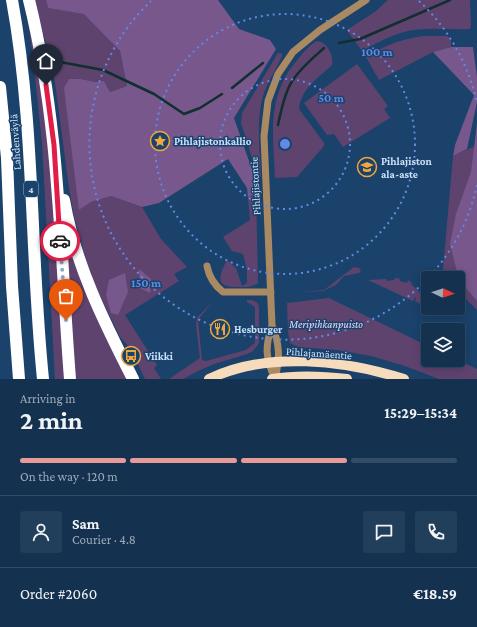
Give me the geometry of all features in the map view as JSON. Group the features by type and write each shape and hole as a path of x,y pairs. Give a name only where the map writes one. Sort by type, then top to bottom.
{"highway":[{"name":"Lahdenväylä","path":"12,0 22,66 28,123 36,286 43,379"},
{"path":"29,0 46,85 54,145 65,204 78,254 88,284 106,326 133,379"},
{"name":"Lahdenväylä","path":"0,87 6,158 12,286 19,379"},
{"path":"54,145 70,379"}],"main road":[{"name":"Pihlajamäentie","path":"209,379 246,366 279,362 311,362 370,370 404,379"},
{"name":"Pihlajamäentie","path":"273,379 323,376 347,379"}],"street":[{"name":"Pihlajistontie","path":"273,379 279,362 277,338 272,325 270,292 264,136 265,115 268,101 278,74 293,52 320,30 366,0"},
{"path":"207,266 208,274 212,282 223,292 270,292"},
{"name":"Pihlajistontie","path":"272,325 267,341 268,363 273,379"}],"green space":[{"path":"25,0 46,107 65,379 55,379 42,143 33,57"},
{"path":"35,0 46,0 48,8 84,13 120,51 127,86 110,92 104,81 95,82 81,79 79,210 91,202 111,196 142,207 161,239 187,267 174,274 179,281 125,315 157,365 154,368 161,379 145,379 130,348 120,337 97,290 85,257 73,212 55,82"},
{"path":"388,0 470,0 470,29 427,29 409,31 381,41 362,51 347,30 376,11"},
{"path":"423,36 448,36 451,40 451,47 433,52 379,80 366,57 393,44 407,39"},
{"path":"317,41 327,46 331,53 332,65 311,84 300,102 299,109 324,143 324,146 297,177 275,178 273,130 276,100 288,72 305,51"},
{"path":"278,53 282,54 282,56 265,90 260,111 259,133 261,177 258,177 241,123 242,113"},
{"path":"357,64 388,106 384,109 390,118 343,147 334,134 327,135 304,103"},
{"path":"477,145 477,310 465,298 465,271 444,271 443,269 453,156"},
{"path":"256,192 258,283 247,287 226,286 221,281 220,277 227,260 236,268 242,286 247,283 247,270 243,254 232,251 223,237 250,220 248,198"},
{"path":"67,232 127,379 75,379 66,246"},
{"path":"354,267 361,270 359,273 344,276 336,285 323,291 302,292 324,290"},
{"path":"395,278 399,278 400,281 407,283 408,280 412,283 411,284 421,293 421,304 415,301 415,297 413,301 368,280 394,280"},
{"name":"Meripihkanpuisto","path":"329,298 421,343 421,367 465,367 465,363 477,369 477,379 439,379 405,366 371,356 337,350 298,347 290,343 287,303"},
{"path":"247,300 255,301 258,303 259,307 259,343 253,351 214,364 183,379 169,379 200,358 196,325 197,318 213,301 198,320 202,360 206,361 246,350 255,343 255,307 247,302"}],"shaded area":[{"path":"46,0 218,0 239,29 270,40 276,49 234,118 256,181 256,192 248,198 247,188 228,159 159,203 142,207 111,196 91,202 79,210 64,88 69,79 81,79 95,82 104,81 110,92 127,86 120,51 84,14 48,8"},
{"path":"451,47 473,47 477,77 477,102 467,149 453,156 455,145 474,95 433,52"},
{"path":"477,123 477,301 465,286 465,271 457,271 450,244 456,214 471,172"},
{"path":"139,269 151,279 150,293 140,288"},
{"path":"125,273 128,292 118,315 111,313 106,295 109,280"}],"waterway":[{"path":"339,43 360,39 450,0"},
{"path":"278,125 285,98 291,83 302,68 324,48"},
{"path":"55,61 103,70 154,94 184,114 200,108 222,94"},
{"path":"232,88 263,63"}],"way so far":[{"path":"60,241 66,320"}],"place":[{"name":"Pihlajistonkallio","path":"160,141"},
{"name":"Pihlajiston ala-aste","path":"367,167"},
{"name":"Hesburger","path":"220,329"},
{"name":"Viikki","path":"131,356"}],"route":[{"path":"46,85 54,145 60,241"}]}
